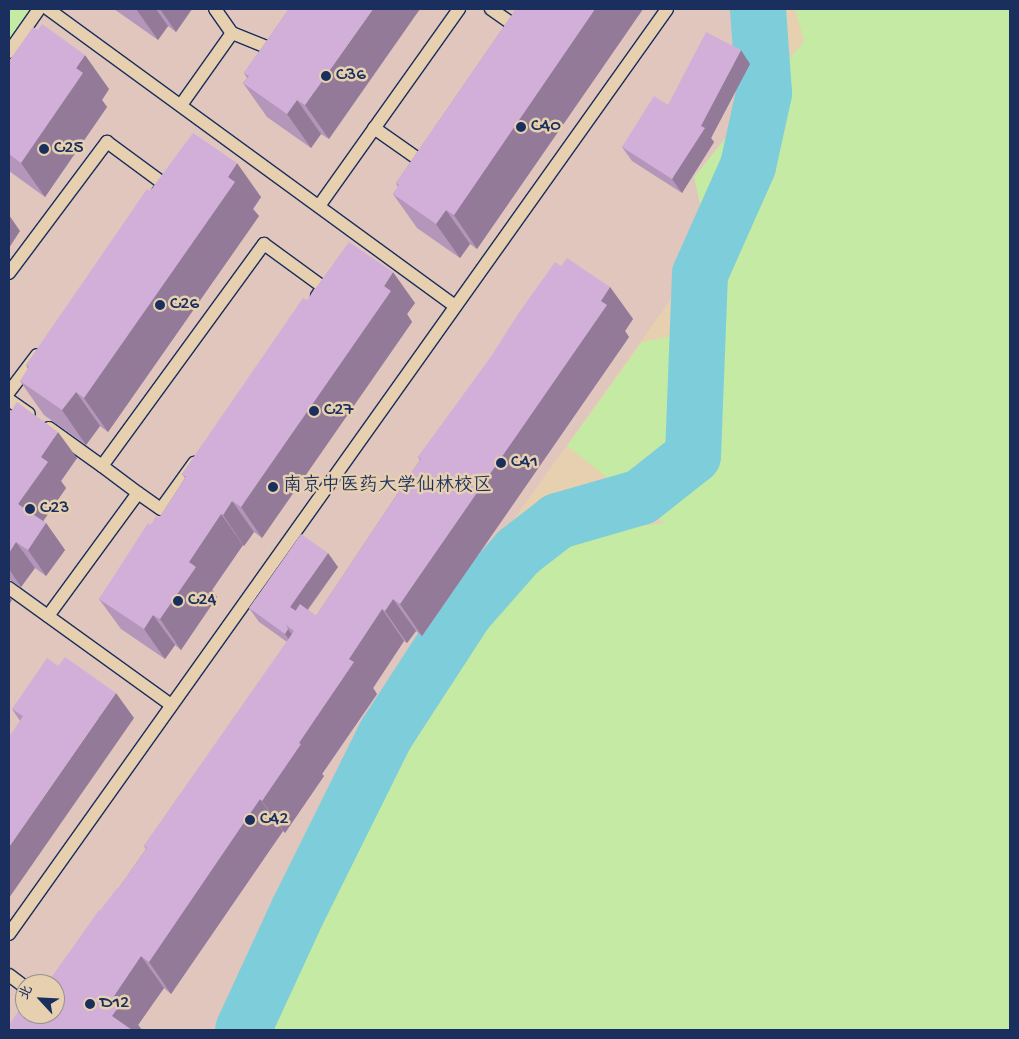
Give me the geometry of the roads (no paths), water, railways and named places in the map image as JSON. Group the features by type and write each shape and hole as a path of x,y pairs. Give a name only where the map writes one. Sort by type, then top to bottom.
{"lane":[{"path":"9,52 39,9"},
{"path":"48,9 455,306"},
{"path":"215,9 232,33 274,50 284,36"},
{"path":"318,206 459,9"},
{"path":"491,9 514,25"},
{"path":"9,934 667,9"},
{"path":"181,105 232,33"},
{"path":"374,128 421,161 432,145"},
{"path":"9,273 106,142 164,184 152,200"},
{"path":"102,466 264,244 323,287 311,303"},
{"path":"9,392 44,344"},
{"path":"9,400 161,509 202,453"},
{"path":"48,616 138,492"},
{"path":"9,588 171,706"}],"waterway":[{"path":"243,1030 298,911 386,734 466,611 518,552 558,521 641,497 693,456 700,274 748,166 764,93 758,9"}],"place":[{"name":"C36","path":"326,76"},
{"name":"C40","path":"521,127"},
{"name":"C25","path":"44,149"},
{"name":"C26","path":"160,305"},
{"name":"C27","path":"314,411"},
{"name":"C41","path":"501,463"},
{"name":"南京中医药大学仙林校区","path":"273,487"},
{"name":"C23","path":"30,509"},
{"name":"C24","path":"178,601"},
{"name":"C42","path":"250,820"},
{"name":"D12","path":"90,1004"}]}
